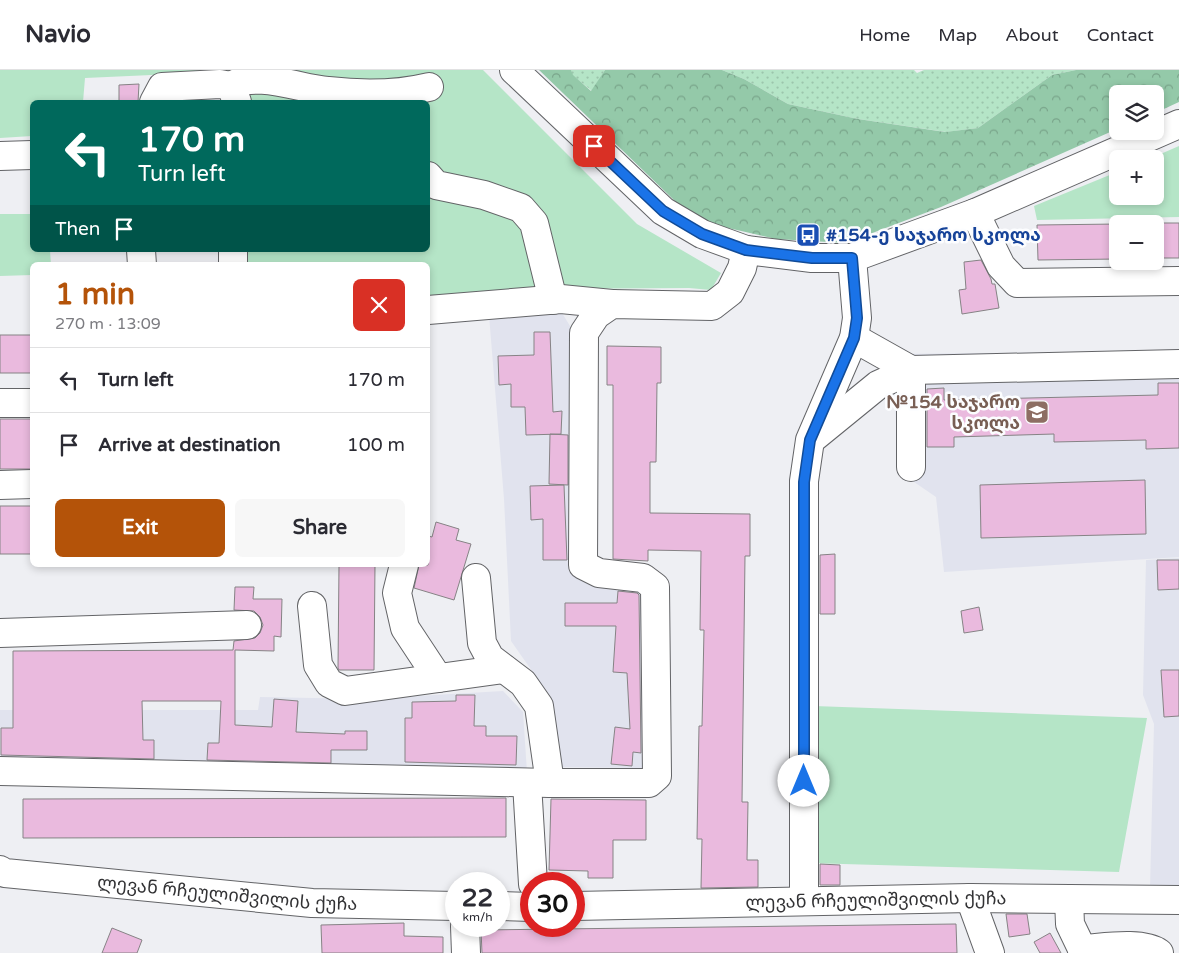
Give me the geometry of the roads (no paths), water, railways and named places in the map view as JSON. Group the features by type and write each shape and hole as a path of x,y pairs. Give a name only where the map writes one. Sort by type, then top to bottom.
{"street":[{"path":"514,70 663,211 702,234 746,250 812,258 852,258 975,213 1179,124"},
{"path":"155,100 162,87 220,84 234,94 238,81 251,77 327,91 392,94 429,89"},
{"path":"0,156 30,155"},
{"path":"0,771 539,783 649,783 657,776 655,587 643,578 598,573 583,565 584,333 574,310 557,299 534,223 521,208 484,194 436,185 430,178"},
{"path":"975,213 1001,266 1017,283 1179,281"},
{"path":"430,310 557,299 612,304 712,306 730,292 742,268 746,250"},
{"path":"804,901 804,482 810,440 854,338 857,318 852,258"},
{"path":"584,333 596,315 612,304"},
{"path":"854,338 911,370"},
{"path":"810,440 878,385 911,370 1179,364"},
{"path":"911,370 911,467"},
{"path":"0,403 30,402"},
{"path":"0,484 30,484"},
{"path":"404,567 397,593 405,628 438,678"},
{"path":"476,578 482,643 490,658 524,683 539,706 539,783 534,872"},
{"path":"312,606 318,665 330,683 345,691 504,669"},
{"path":"0,633 247,625"},
{"name":"ლევან რჩეულიშვილის ქუჩა","path":"0,870 5,873 312,903 445,906"},
{"path":"970,898 990,953"},
{"name":"ლევან რჩეულიშვილის ქუჩა","path":"585,906 970,898 1179,900"},
{"path":"1068,899 1070,924 1083,951 1137,947 1159,953"},
{"path":"465,937 466,953"}],"place":[{"name":"#154-ე საჯარო სკოლა","path":"808,235"},
{"name":"№154 საჯარო სკოლა","path":"1037,412"}]}
